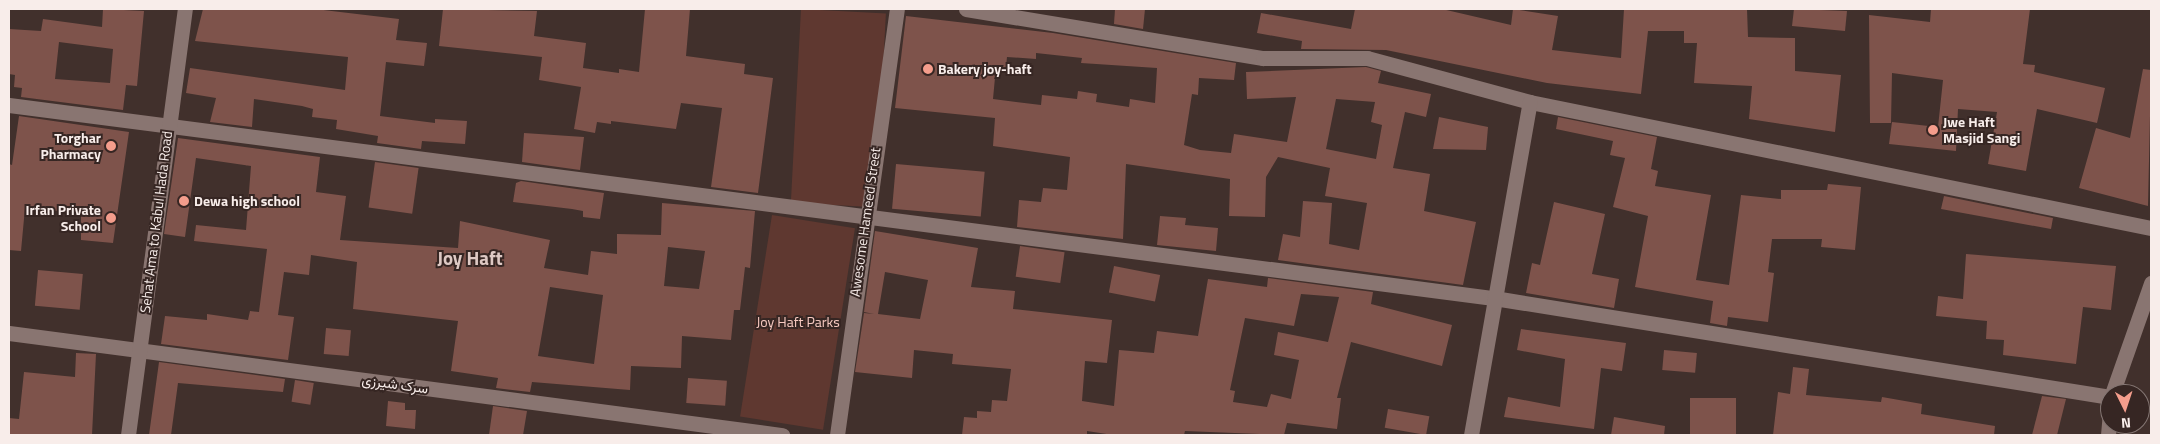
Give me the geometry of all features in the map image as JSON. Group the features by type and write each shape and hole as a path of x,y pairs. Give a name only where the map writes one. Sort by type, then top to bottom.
{"street":[{"name":"Sehat Ama to Kabul Hada Road","path":"128,435 185,9"},
{"name":"Awesome Hameed Street","path":"837,435 866,214 897,9"},
{"path":"966,9 1263,58 1367,58 1530,102 2151,228"},
{"path":"1471,435 1530,102"},
{"path":"9,105 866,214 1494,298 2100,393"},
{"path":"2115,384 2151,283"},
{"name":"سرک شیرزی","path":"9,333 782,435"}],"green space":[{"path":"801,9 886,13 876,207 791,203"},
{"name":"Joy Haft Parks","path":"772,215 855,228 823,430 740,416"}],"building":[{"path":"103,9 144,11 137,86 126,85 123,110 21,97 22,88 14,87 15,75 9,74 9,29 41,31 43,19 102,27","holes":["59,42 113,49 110,83 55,79"]},
{"path":"203,9 315,9 399,19 396,40 427,43 424,66 386,62 380,116 435,123 435,119 467,121 465,144 422,141 421,149 377,143 378,136 336,129 337,120 312,117 313,109 254,99 252,127 210,122 216,98 186,93 190,68 345,90 348,57 195,41"},
{"path":"443,9 537,11 534,36 586,43 583,68 619,73 619,69 639,72 645,9 690,9 686,56 745,64 744,74 773,78 758,193 711,187 722,108 681,103 676,129 611,121 611,124 597,122 595,133 574,129 581,87 539,80 542,57 439,46"},
{"path":"1115,9 1145,9 1143,29 1114,24"},
{"path":"1355,9 1442,9 1511,25 1513,9 1558,16 1552,50 1621,58 1624,9 1747,9 1748,37 1795,38 1795,71 1841,75 1835,132 1749,119 1752,86 1694,83 1697,43 1684,43 1684,31 1648,31 1641,94 1547,83 1386,50 1301,49 1302,41 1257,33 1261,13 1351,29"},
{"path":"1794,9 1847,11 1845,31 1792,26"},
{"path":"1931,9 2030,9 2023,64 2035,65 2034,72 2105,88 2097,123 2037,109 2026,171 1988,164 1997,112 1958,109 1956,151 1889,144 1892,122 1938,127 1943,80 1892,73 1891,123 1870,123 1869,15 1930,22"},
{"path":"906,16 1053,33 1236,63 1234,80 1199,78 1198,95 1192,94 1184,145 1200,150 1231,153 1234,134 1287,142 1296,97 1247,99 1246,72 1366,67 1381,71 1378,83 1431,94 1426,117 1405,112 1393,168 1430,174 1424,211 1476,222 1463,285 1278,260 1283,234 1300,237 1303,201 1332,203 1329,244 1359,250 1367,203 1325,196 1330,168 1278,157 1266,177 1265,217 1229,216 1230,179 1126,164 1123,239 1017,227 1019,200 1041,202 1043,188 1067,190 1070,157 993,146 995,118 895,108","holes":["1036,53 1082,58 1081,63 1157,68 1155,103 1130,99 1129,107 1096,102 1097,94 1078,91 1077,99 1042,95 1041,105 993,99 996,67 1006,67 1007,57 1036,59","1336,99 1375,102 1371,122 1382,125 1376,159 1326,149"]},
{"path":"2143,69 2151,70 2148,206 2079,188 2096,128 2130,138"},
{"path":"19,116 129,132 113,243 81,240 81,213 25,208 21,251 9,250 9,164 12,165"},
{"path":"1439,117 1488,127 1486,150 1433,149"},
{"path":"1558,117 1657,137 1651,169 1658,171 1655,186 1711,195 1696,280 1729,285 1741,195 1781,199 1781,190 1827,190 1828,184 1861,187 1855,250 1821,247 1822,239 1772,239 1768,272 1774,273 1768,322 1728,317 1727,326 1710,323 1713,301 1635,287 1648,216 1613,207 1625,158 1610,155 1613,141 1556,129"},
{"path":"524,133 584,137 580,170 522,162"},
{"path":"178,138 320,157 316,192 346,196 340,240 458,248 460,221 550,240 544,268 588,275 591,251 617,254 617,234 661,235 662,203 755,211 750,268 745,267 740,310 734,310 731,340 682,336 681,368 631,366 630,390 532,382 530,392 496,388 498,378 451,371 458,321 353,309 357,262 311,255 309,275 284,272 278,315 294,317 288,360 161,344 165,316 207,320 207,314 248,320 250,311 259,312 267,249 194,241 196,225 246,230 251,166 196,158 185,237 164,234","holes":["668,247 705,251 699,289 664,286","550,287 603,295 594,364 538,356"]},
{"path":"375,162 419,168 412,214 369,208"},
{"path":"896,164 985,172 981,217 892,209"},
{"path":"521,181 604,193 600,219 583,217 583,211 513,202 516,183"},
{"path":"1944,196 2053,218 2051,229 1941,209"},
{"path":"1554,202 1605,214 1592,274 1619,279 1614,308 1526,293 1532,263 1540,265"},
{"path":"1160,216 1186,218 1185,225 1218,228 1216,251 1157,245"},
{"path":"875,231 978,248 971,287 1015,291 1013,309 1112,320 1107,363 1085,361 1082,401 1114,406 1119,350 1154,353 1157,331 1198,336 1208,279 1267,287 1268,278 1373,292 1371,304 1452,325 1442,366 1351,342 1337,398 1341,398 1337,429 1287,423 1284,435 1185,431 1184,435 1113,435 1087,431 1087,435 962,435 964,417 977,418 977,411 991,412 992,400 1007,401 1011,369 952,364 953,354 914,350 912,378 855,372 864,313 874,314 864,312","holes":["885,272 928,280 920,319 878,314","1301,294 1339,297 1328,342 1278,332 1274,355 1299,360 1291,399 1271,394 1267,407 1233,402 1235,391 1230,390 1245,318 1294,326"]},
{"path":"1020,246 1065,252 1060,283 1016,277"},
{"path":"1966,254 2116,266 2111,310 2083,307 2076,364 2003,355 2004,340 1986,339 1987,321 1936,316 1938,296 1963,299"},
{"path":"1114,266 1160,275 1155,301 1109,293"},
{"path":"38,270 83,274 80,310 35,306"},
{"path":"326,328 351,330 349,356 324,354"},
{"path":"1521,329 1626,343 1622,371 1601,368 1594,429 1504,417 1508,397 1560,407 1565,359 1517,350"},
{"path":"1664,350 1697,353 1695,373 1662,370"},
{"path":"76,353 96,354 92,435 9,435 9,418 19,419 24,372 75,377"},
{"path":"159,362 285,379 283,392 178,383 171,435 149,435"},
{"path":"1793,367 1809,369 1806,395 1881,402 1882,397 1922,404 1921,414 1995,426 1994,435 1773,435 1778,392 1790,394"},
{"path":"688,378 727,381 725,406 686,403"},
{"path":"295,380 314,383 310,405 292,402"},
{"path":"2042,396 2066,399 2057,435 2032,435"},
{"path":"1690,398 1736,398 1736,435 1690,435"},
{"path":"388,401 405,403 405,410 416,410 415,429 386,426"},
{"path":"493,406 527,411 523,435 489,435"},
{"path":"1388,409 1429,416 1426,435 1385,428"},
{"path":"1614,417 1665,426 1664,435 1611,435"}],"place":[{"name":"Bakery joy-haft","path":"928,69"},
{"name":"Jwe Haft Masjid Sangi","path":"1933,130"},
{"name":"Torghar Pharmacy","path":"111,146"},
{"name":"Dewa high school","path":"184,201"},
{"name":"Irfan Private School","path":"111,218"}],"district":[{"name":"Joy Haft","path":"470,258"}]}
